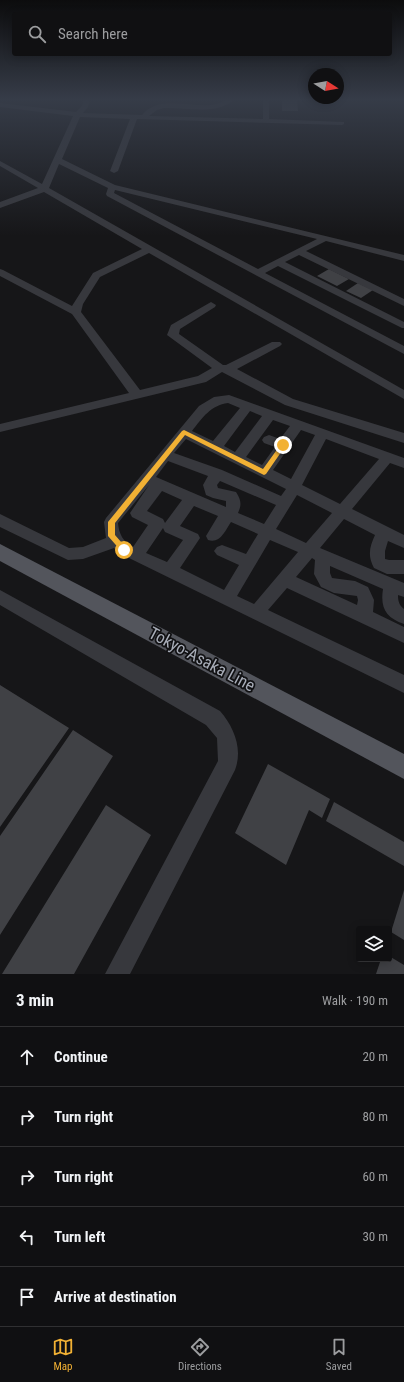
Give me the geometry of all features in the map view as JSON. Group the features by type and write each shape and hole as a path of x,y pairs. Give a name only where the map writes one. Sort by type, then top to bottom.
{"main road":[{"name":"Tokyo-Asaka Line","path":"0,552 404,767"}],"lane":[{"path":"0,205 44,189 64,144"},
{"path":"114,171 124,144"},
{"path":"57,160 112,188 404,258"},
{"path":"0,163 404,395"},
{"path":"112,188 110,194 404,351"},
{"path":"258,273 325,238"},
{"path":"76,312 78,304 96,275 149,249"},
{"path":"300,252 404,303"},
{"path":"279,263 403,324 382,339"},
{"path":"0,272 76,312 137,395"},
{"path":"211,306 175,327 173,335 224,369 290,402 404,438"},
{"path":"0,428 202,379 276,344"},
{"path":"136,555 158,523 137,513 165,455 203,409 218,400 229,399 404,462"},
{"path":"237,459 248,406"},
{"path":"215,448 270,414"},
{"path":"220,420 244,430"},
{"path":"264,472 298,424"},
{"path":"184,432 404,542"},
{"path":"227,599 294,487 323,433"},
{"path":"269,440 283,445"},
{"path":"165,455 217,474 284,503"},
{"path":"256,613 388,457"},
{"path":"213,536 233,510 234,503 231,496 211,491 210,485 217,474"},
{"path":"153,481 323,557 398,588 389,600 391,607 404,617"},
{"path":"153,481 111,522 112,536 124,550 404,684"},
{"path":"169,571 193,538 170,528 192,498"},
{"path":"0,520 68,554 83,553 116,540"},
{"path":"384,532 376,550 376,557 379,563 387,567 404,567"},
{"path":"222,551 249,562"},
{"path":"323,557 320,568 322,578 326,583 332,586 360,590 365,595 367,601 364,616"},
{"path":"285,579 404,635"},
{"path":"0,597 213,718 221,726 227,737 229,750 228,763 117,974"}],"building":[{"path":"329,269 349,279 337,286 317,276"},
{"path":"358,283 373,290 361,298 346,291"},
{"path":"0,685 69,728 0,827"},
{"path":"73,730 113,756 0,935 0,836"},
{"path":"268,764 330,799 322,818 309,810 286,865 235,833"},
{"path":"334,802 404,842 404,866 326,821"},
{"path":"106,805 151,835 74,974 2,974"},
{"path":"404,890 404,940 392,933"},
{"path":"392,958 404,965 404,974 376,974 380,962 392,962"}],"route":[{"path":"124,550 112,536 111,522 184,432 264,472 283,445"}]}
